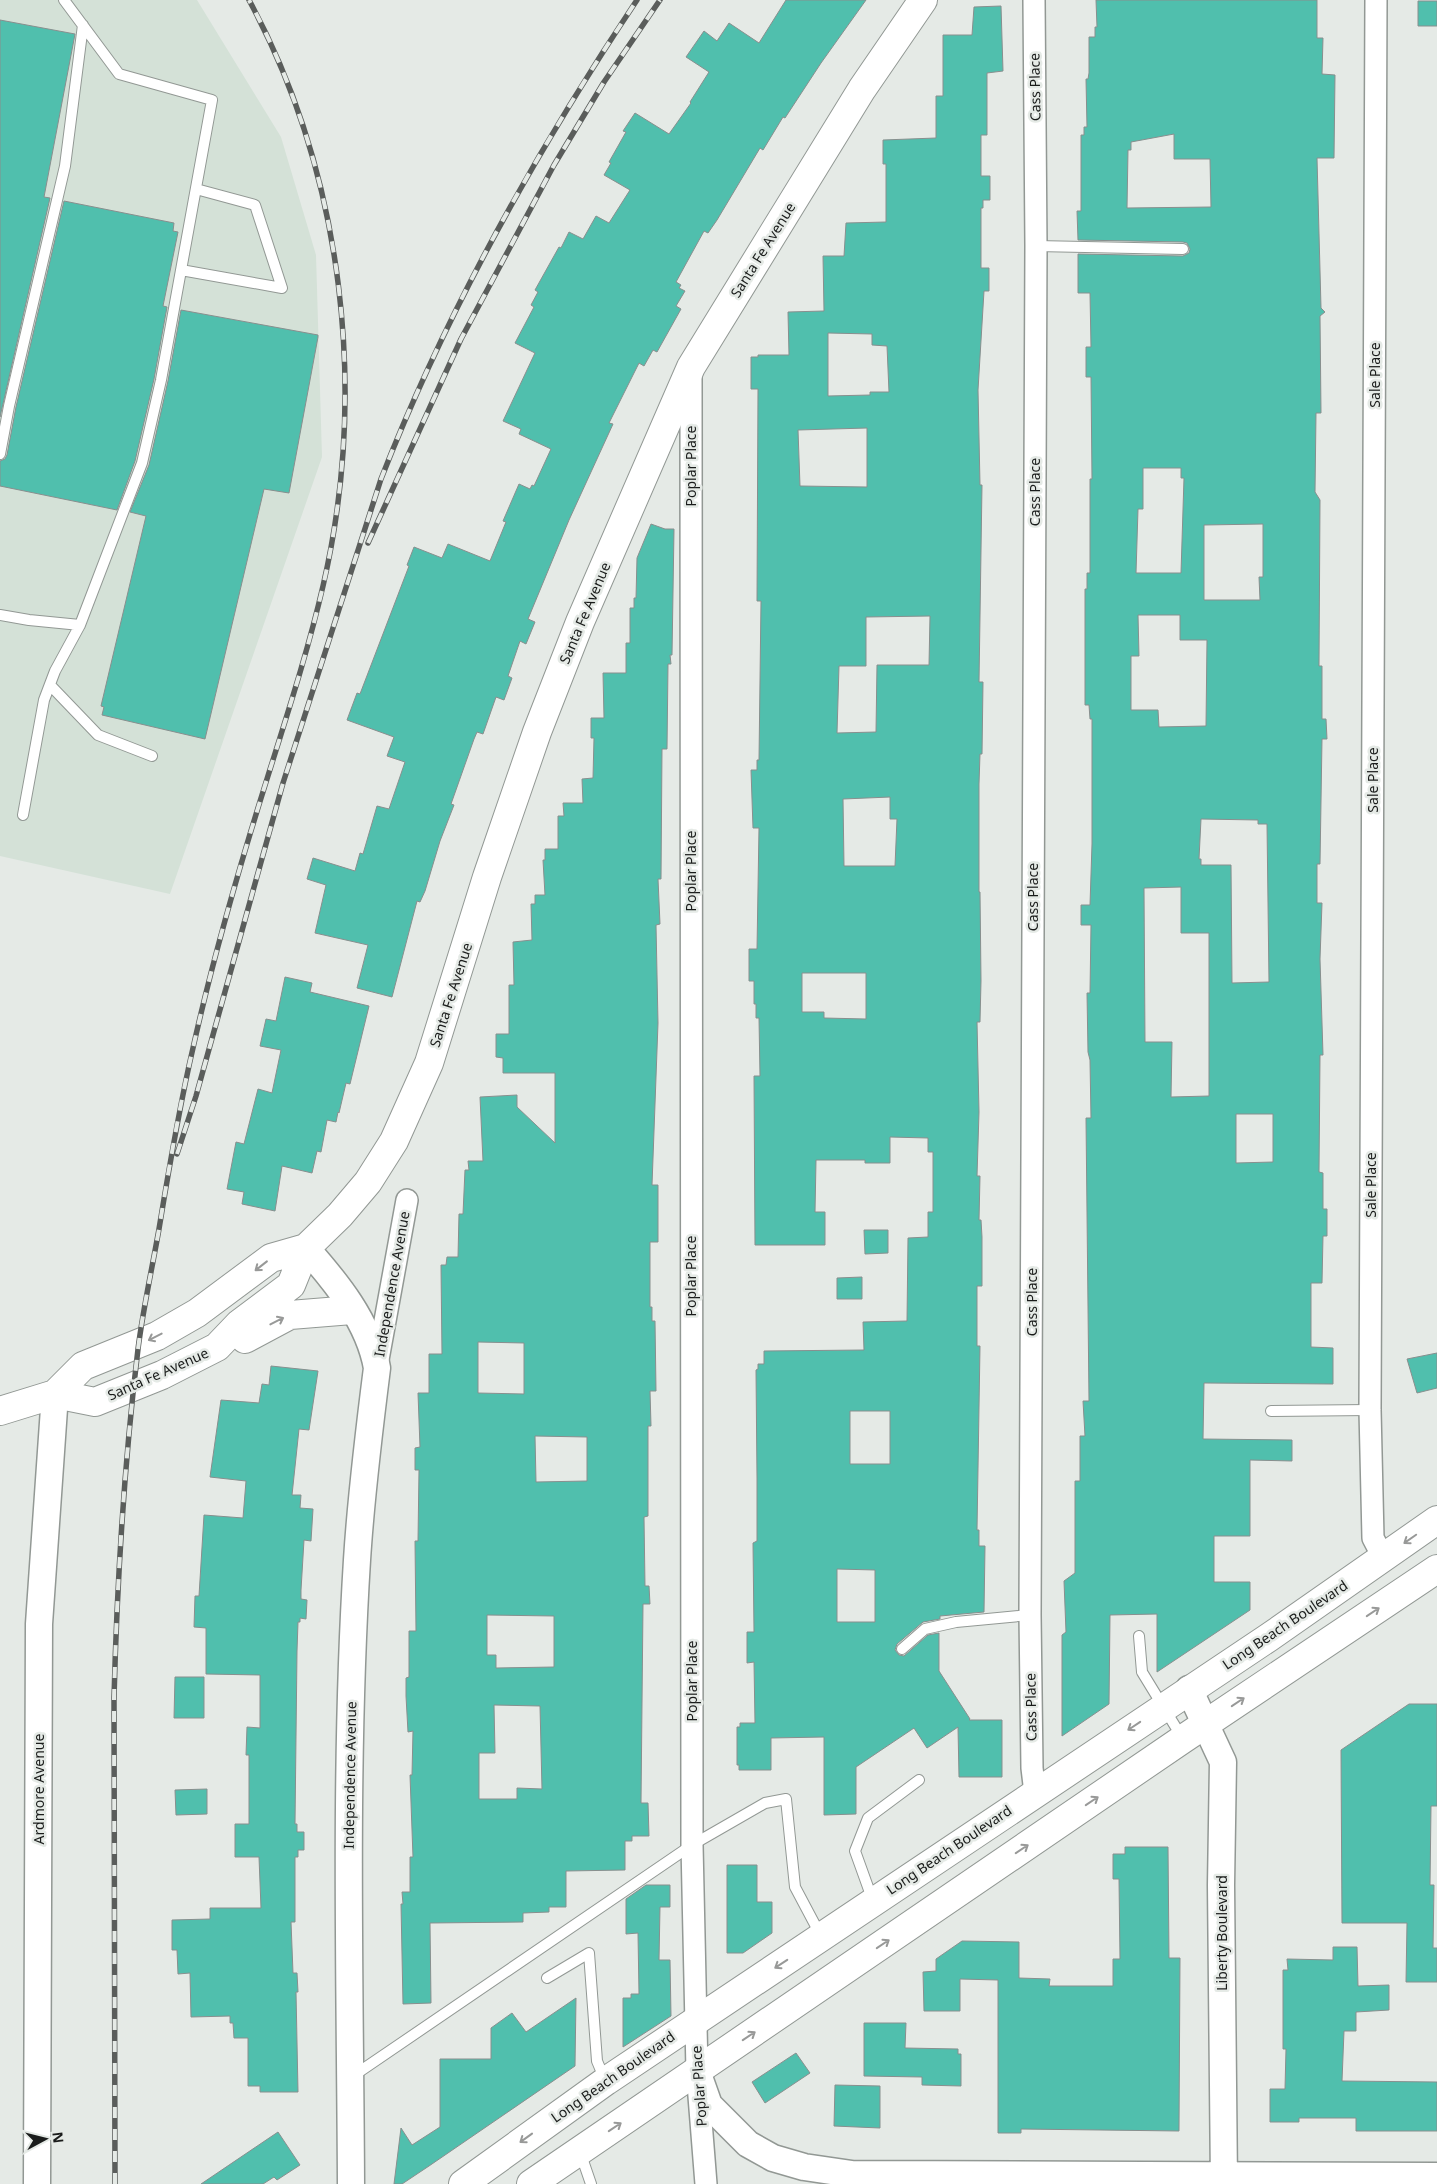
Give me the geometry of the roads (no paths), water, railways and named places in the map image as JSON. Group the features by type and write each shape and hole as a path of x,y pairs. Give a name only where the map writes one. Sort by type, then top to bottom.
{"main road":[{"name":"Santa Fe Avenue","path":"55,1394 95,1402 162,1375 217,1347 239,1324 291,1285 306,1248 340,1215 368,1182 394,1141 413,1103 429,1063 487,877 537,732 580,622 691,367 862,88 923,0"},
{"name":"Santa Fe Avenue","path":"0,1411 55,1394 83,1366 157,1336 197,1313 271,1258 306,1248"},
{"path":"217,1347 247,1338 276,1320 290,1314 352,1310"},
{"name":"Long Beach Boulevard","path":"462,2184 606,2080 1268,1638 1437,1520"},
{"path":"531,2184 1205,1724 1437,1569"}],"street":[{"name":"Cass Place","path":"1034,0 1036,246 1030,1616 1032,1768 1035,1793"},
{"name":"Sale Place","path":"1376,0 1370,1410 1373,1538 1383,1557"},
{"name":"Poplar Place","path":"691,367 692,1846 697,2072 706,2184"},
{"name":"Independence Avenue","path":"350,2184 349,1779 357,1558 377,1368 407,1200"},
{"name":"Independence Avenue","path":"306,1248 325,1270 365,1330 373,1348 377,1368"},
{"name":"Ardmore Avenue","path":"37,2184 39,1624 55,1394"},
{"name":"Liberty Boulevard","path":"1189,1689 1223,1762 1221,1895 1224,2180"},
{"path":"697,2072 709,2105 748,2144 773,2158 804,2167 852,2174 1224,2180 1437,2176"}],"lane":[{"path":"23,815 44,700 80,625 142,463 161,380 212,100 119,74 64,0"},
{"path":"0,454 9,406 65,166 83,25"},
{"path":"181,270 282,288 255,205 196,189"},
{"path":"1036,246 1183,249"},
{"path":"0,615 80,625"},
{"path":"50,685 98,735 152,756"},
{"path":"1271,1411 1370,1410"},
{"path":"902,1649 925,1629 956,1622 1030,1616"},
{"path":"1139,1636 1142,1672 1183,1739"},
{"path":"873,1900 855,1852 868,1818 920,1780"},
{"path":"350,2078 692,1846 765,1803 786,1799 795,1887 822,1937"},
{"path":"547,1978 589,1953 597,2062 606,2080"},
{"path":"580,2151 591,2184"}],"railway":[{"path":"115,2184 114,1698 122,1524 138,1349 174,1138 193,1048 227,913 311,635 323,586 337,512 344,437 344,362 338,286 326,212 307,139 281,68 249,0"},
{"path":"177,1154 196,1096 283,783 381,479 435,354 496,232 564,114 637,0"},
{"path":"368,543 461,339 554,165 604,82 660,0"}]}
